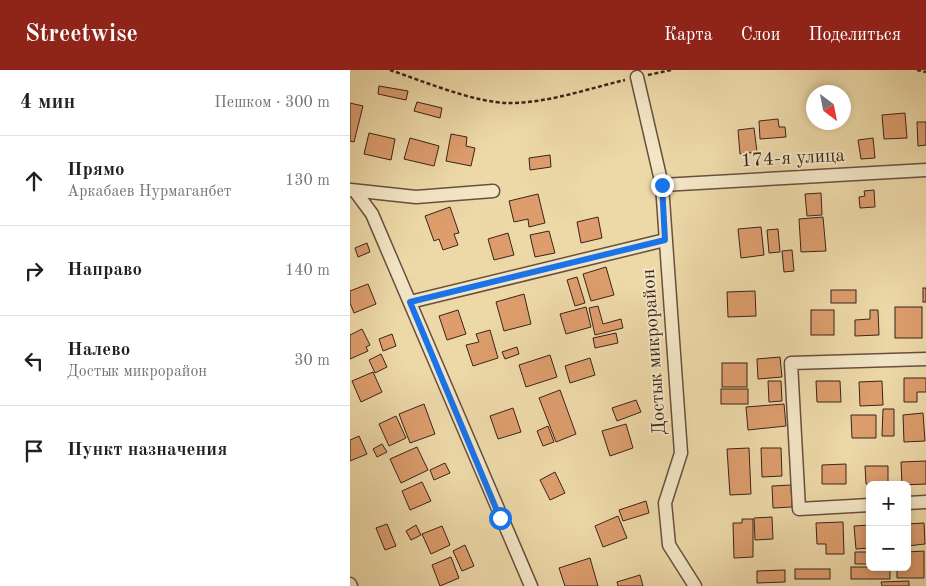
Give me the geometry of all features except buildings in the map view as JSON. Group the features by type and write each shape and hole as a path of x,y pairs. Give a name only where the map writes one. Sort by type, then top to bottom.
{"street":[{"name":"Достык микрорайон","path":"638,77 662,185 681,453 665,503 669,545 695,586"},
{"name":"174-я улица","path":"662,185 926,170"},
{"path":"352,190 416,197 493,191"},
{"path":"352,190 372,214 531,586"},
{"path":"410,302 665,240"},
{"path":"866,505 799,509 791,363 926,359"},
{"path":"911,503 926,502"}],"path":[{"path":"390,70 473,97 507,103 553,98 656,72 671,70"},
{"path":"917,70 926,72"}],"route":[{"path":"500,518 410,302 665,240 662,185"}]}
